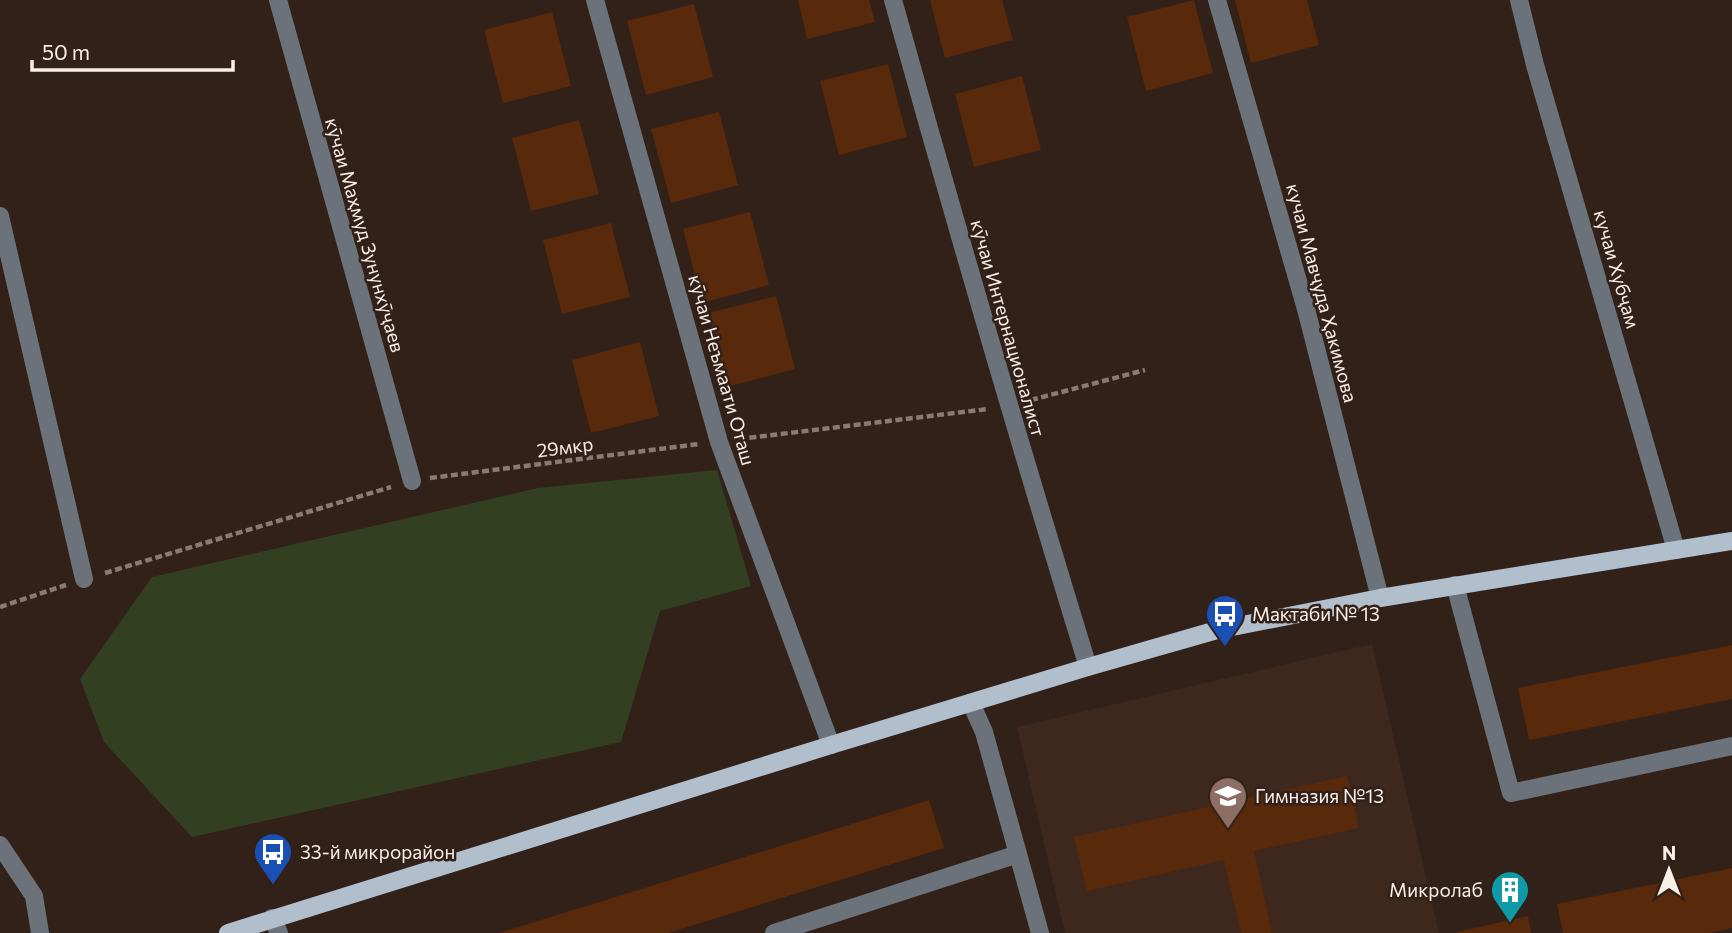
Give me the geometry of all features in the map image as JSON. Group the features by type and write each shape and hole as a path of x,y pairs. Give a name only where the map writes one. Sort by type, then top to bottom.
{"main road":[{"path":"228,933 276,926 831,745 1217,630 1455,585 1732,541"}],"street":[{"name":"кӯчаи Маҳмуд Зунунхӯҷаев","path":"278,0 412,481"},
{"name":"кӯчаи Неъмаати Оташ","path":"595,0 719,442 831,745"},
{"name":"кӯчаи Интернационалист","path":"893,0 951,211 1088,667"},
{"name":"кучаи Мавҷуда Ҳакимова","path":"1217,0 1306,309 1381,598"},
{"name":"кучаи Хубҷам","path":"1519,0 1535,65 1676,550"},
{"path":"0,216 84,579"},
{"path":"1455,585 1511,793 1732,746"},
{"path":"971,703 984,732 1040,933"},
{"path":"0,845 34,896 40,933"},
{"path":"774,933 1018,854"}],"path":[{"name":"29мкр","path":"0,607 84,579 412,481 1009,406 1145,370"}],"shaded area":[{"name":"Гимназия №13","path":"1372,644 1439,933 1065,933 1017,727"}],"green space":[{"path":"717,470 751,586 660,611 621,742 192,837 104,742 80,679 152,577 538,488"}],"building":[{"path":"798,0 869,0 875,22 807,39"},
{"path":"930,0 1002,0 1013,40 945,58"},
{"path":"1194,0 1213,73 1146,91 1127,17"},
{"path":"1235,0 1307,0 1319,45 1251,63"},
{"path":"694,4 713,77 646,95 627,21"},
{"path":"552,12 571,86 503,103 484,30"},
{"path":"888,64 907,137 839,155 820,81"},
{"path":"1022,76 1041,150 974,167 955,94"},
{"path":"719,112 738,185 671,203 651,129"},
{"path":"579,120 599,194 531,211 512,138"},
{"path":"750,212 769,285 702,303 683,229"},
{"path":"611,223 630,297 562,314 543,240"},
{"path":"776,296 795,369 727,387 708,313"},
{"path":"640,342 659,416 591,433 572,360"},
{"path":"1732,645 1732,699 1529,740 1518,688"},
{"path":"1347,776 1359,828 1254,851 1272,933 1241,933 1224,860 1087,891 1074,837"},
{"path":"929,800 944,848 668,933 499,933"},
{"path":"1732,868 1732,928 1710,933 1563,933 1557,904"},
{"name":"Микролаб","path":"1528,916 1531,933 1457,932"}],"place":[{"name":"Мактаби № 13","path":"1225,648"},
{"name":"Гимназия №13","path":"1228,830"},
{"name":"33-й микрорайон","path":"273,886"},
{"name":"Микролаб","path":"1510,924"}]}
